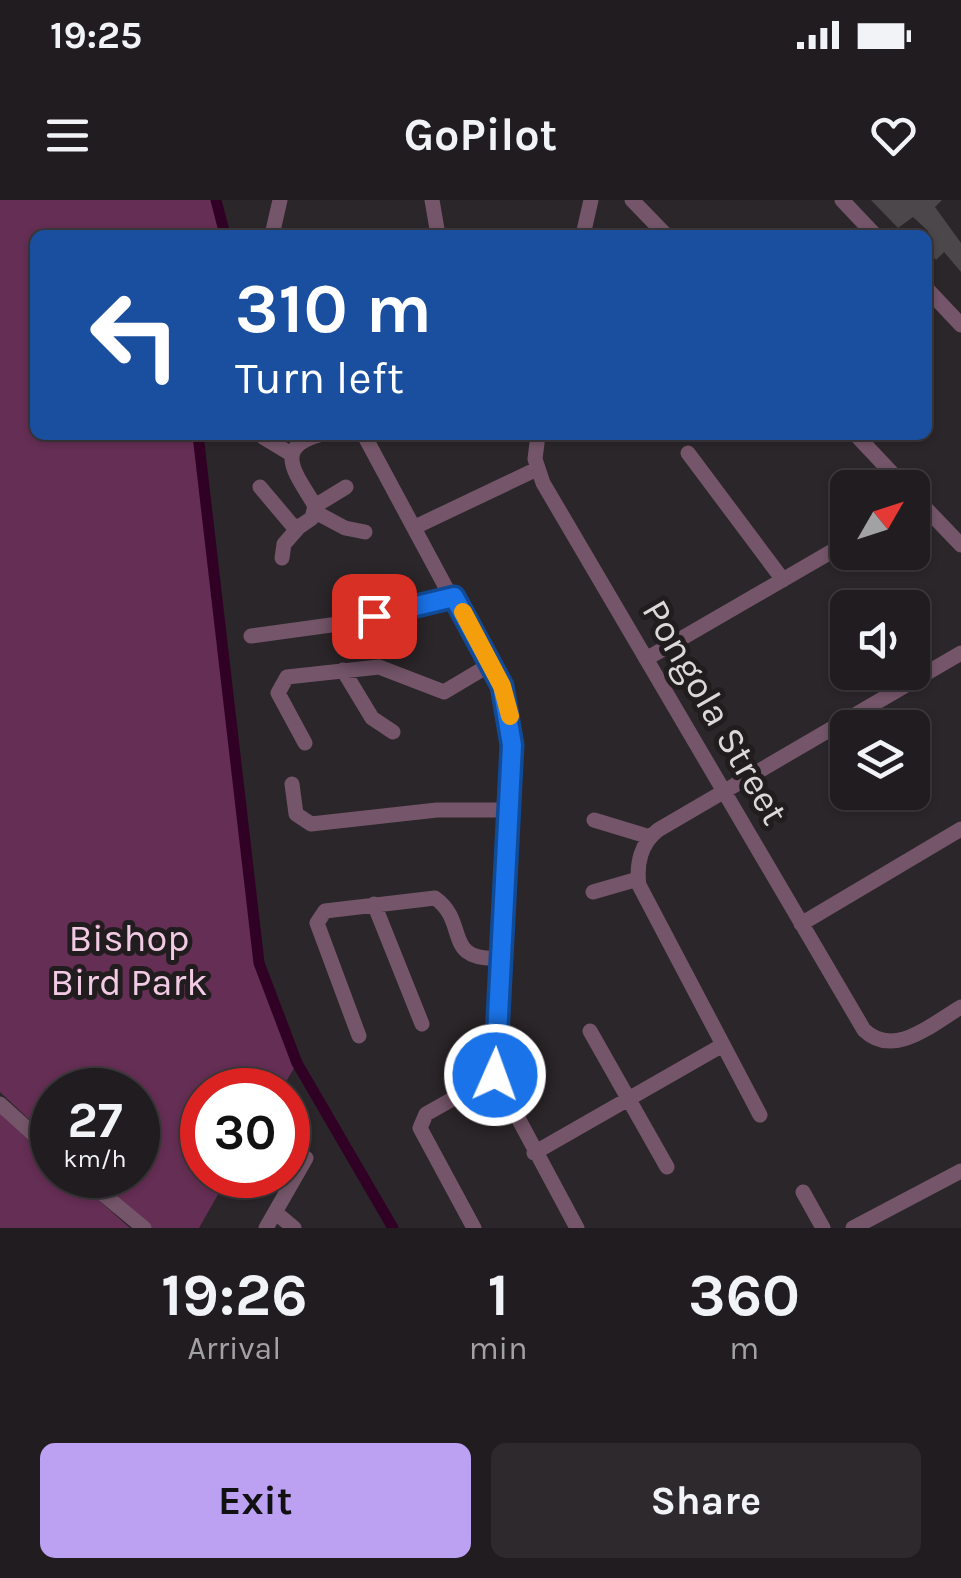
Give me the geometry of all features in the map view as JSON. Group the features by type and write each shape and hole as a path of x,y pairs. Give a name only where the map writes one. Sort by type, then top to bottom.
{"street":[{"path":"273,230 280,200"},
{"path":"432,200 437,230"},
{"path":"584,230 591,200"},
{"path":"632,200 661,230"},
{"path":"842,200 870,230"},
{"path":"932,294 961,325"},
{"path":"268,440 291,454"},
{"path":"305,440 291,454 290,463 315,509 345,528 365,532"},
{"path":"367,440 490,664 511,722 495,1075 577,1228"},
{"path":"415,527 536,469 538,440"},
{"path":"861,440 888,470"},
{"path":"688,453 783,580"},
{"name":"Pongola Street","path":"536,469 856,1017 872,1038 897,1042 961,1007"},
{"path":"282,558 284,544 315,509 346,487"},
{"path":"260,488 286,519 299,527"},
{"path":"930,514 961,545"},
{"path":"646,660 830,553"},
{"path":"250,636 331,625 454,597"},
{"path":"760,1115 721,1046 713,1020 654,924 638,879 640,858 650,836 961,652"},
{"path":"305,743 280,698 280,686 294,674 386,668 444,692 490,664"},
{"path":"343,670 372,718 393,732"},
{"path":"292,784 296,814 312,824 436,810 508,810"},
{"path":"594,820 650,836"},
{"path":"802,924 961,829"},
{"path":"593,892 638,879"},
{"path":"358,1036 317,918 332,909 435,898 446,907 466,954 476,960 500,958"},
{"path":"374,904 422,1024"},
{"path":"590,1031 667,1167"},
{"path":"534,1153 721,1046"},
{"path":"474,1228 420,1128 426,1114 495,1075"},
{"path":"0,1104 30,1131"},
{"path":"853,1228 961,1171"},
{"path":"804,1192 824,1228"},
{"path":"105,1198 133,1228"},
{"path":"106,1198 144,1228"},
{"path":"266,1228 283,1198"},
{"path":"275,1212 294,1228"}],"green space":[{"name":"Bishop Bird Park","path":"0,200 216,200 224,230 30,230 30,440 199,440 259,963 297,1063 294,1068 180,1068 180,1198 216,1198 199,1228 148,1228 115,1198 160,1198 160,1068 30,1068 30,1120 0,1092"},
{"path":"0,1112 30,1139 30,1198 96,1198 130,1228 0,1228"}],"building":[{"path":"871,200 942,200 935,207 961,243 961,272 944,252 936,260 932,256 932,230 913,217 898,228"}],"waterway":[{"path":"216,200 224,230"},
{"path":"199,440 259,963 297,1063 393,1228"}],"slow traffic":[{"path":"463,612 502,686 510,716"}],"route":[{"path":"374,616 454,597 508,703 512,745 495,1075"}]}
